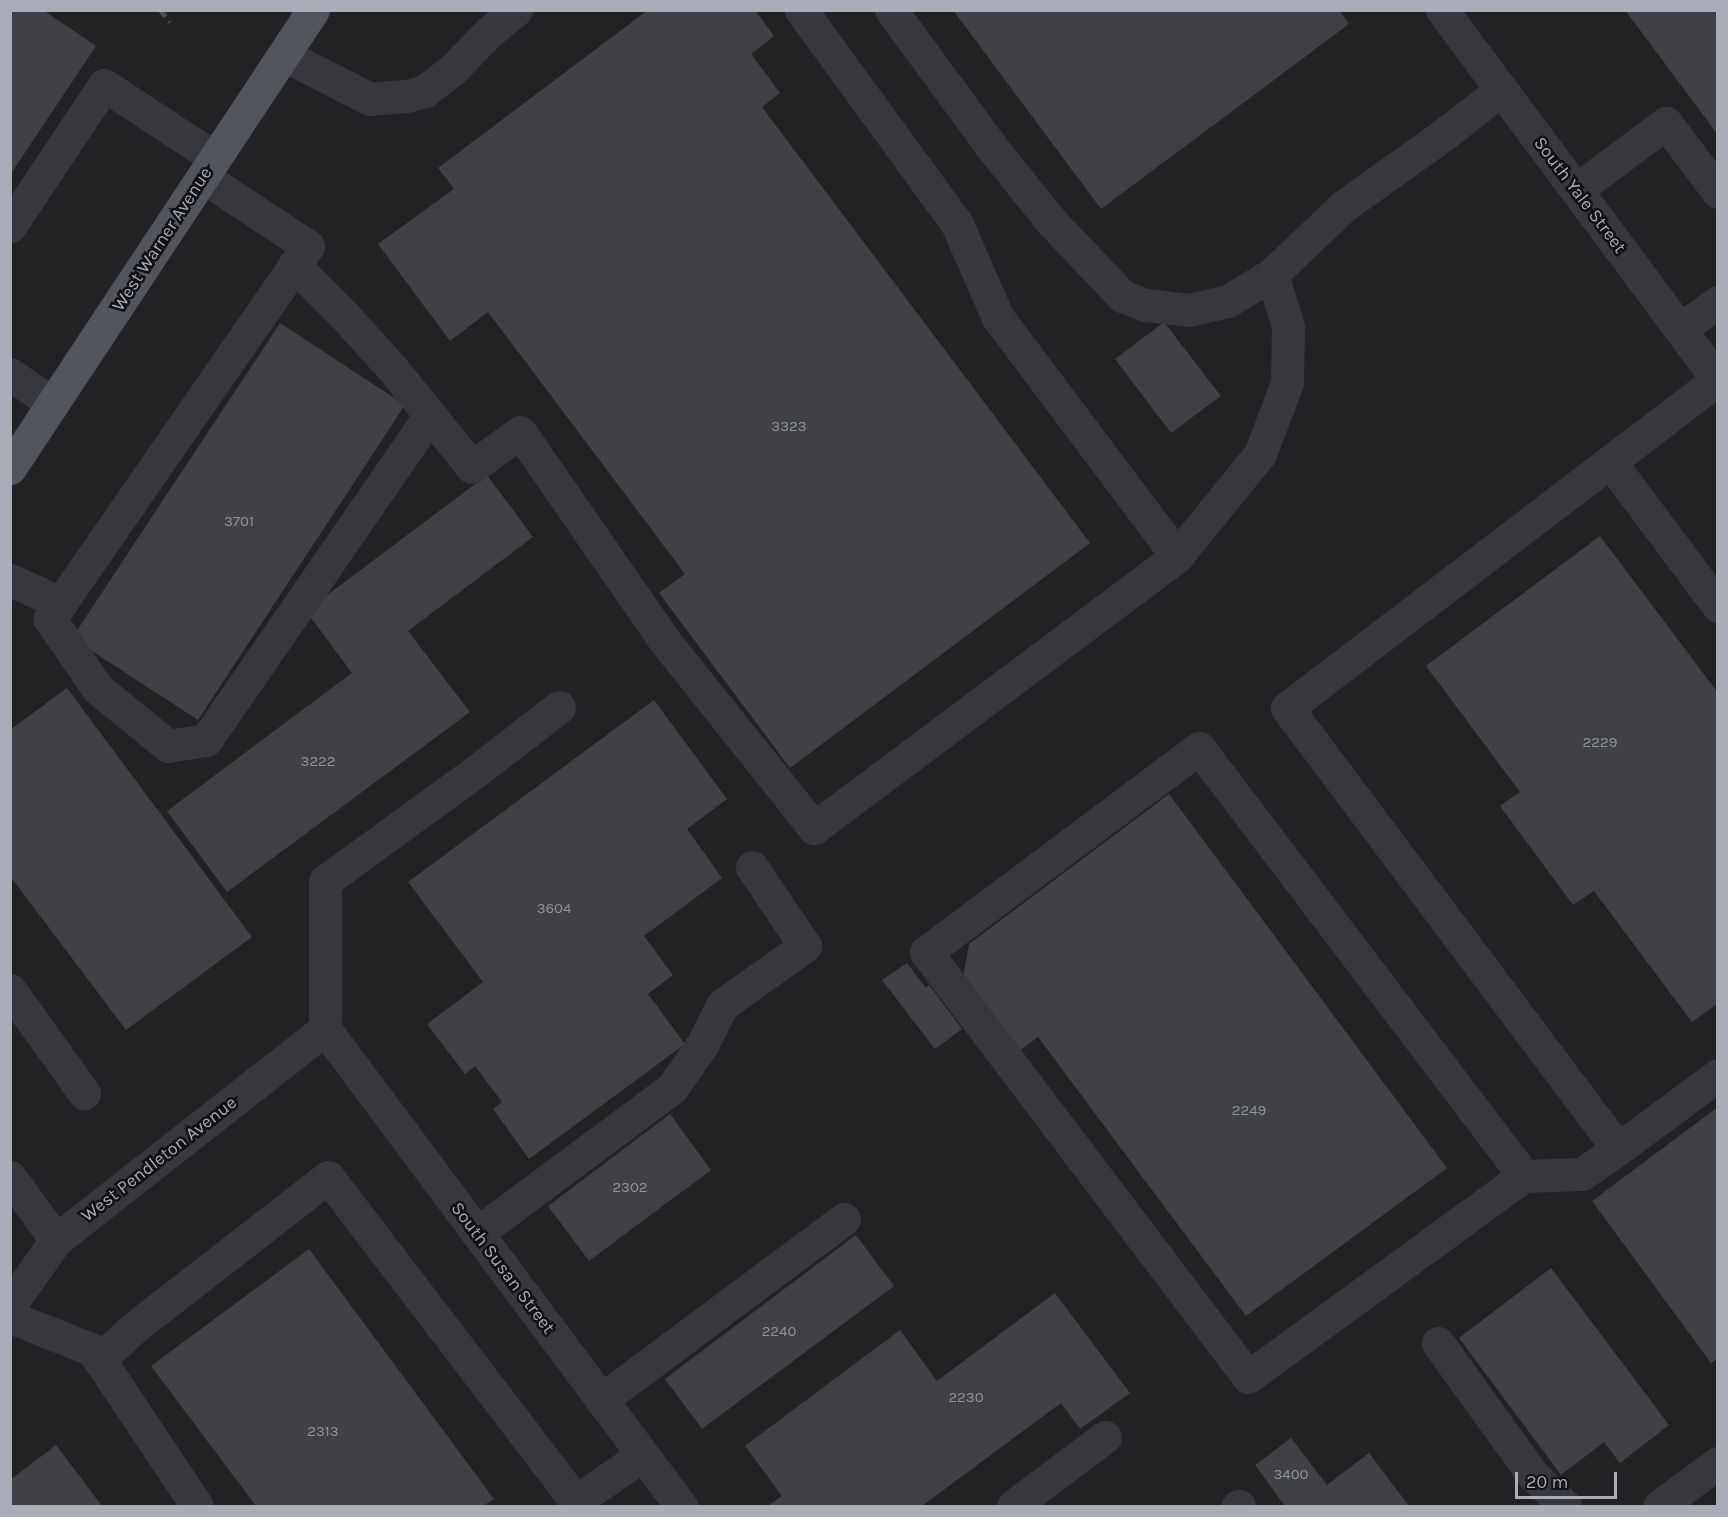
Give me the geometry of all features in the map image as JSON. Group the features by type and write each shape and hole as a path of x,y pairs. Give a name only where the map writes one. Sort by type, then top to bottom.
{"main road":[{"name":"West Warner Avenue","path":"10,468 313,10"}],"street":[{"path":"284,55 370,99 407,96 425,91 454,69 489,32 516,10"},
{"path":"801,10 957,224 998,318 1177,556"},
{"path":"891,10 990,145 1043,212 1122,296 1146,305 1189,310 1228,301 1272,274 1345,205 1443,135 1501,90"},
{"name":"South Yale Street","path":"1442,10 1717,380"},
{"path":"10,226 104,85 309,246 50,619 97,688 168,747 206,740 430,415"},
{"path":"1576,190 1666,123 1718,192"},
{"path":"294,265 344,314 472,467 520,432 664,640 814,828 1177,556 1260,454 1287,383 1288,327 1272,274"},
{"path":"1680,329 1718,302"},
{"path":"10,374 53,404"},
{"path":"1618,1149 1287,708 1717,380"},
{"path":"1611,463 1718,606"},
{"path":"10,580 61,603"},
{"path":"325,1029 325,881 559,707"},
{"path":"1524,1176 1199,748 926,952 1248,1377 1524,1176 1582,1174 1718,1075"},
{"path":"477,1233 672,1088 702,1045 722,1005 805,946 752,867"},
{"path":"10,990 84,1093"},
{"name":"South Susan Street","path":"325,1029 681,1506"},
{"name":"West Pendleton Avenue","path":"10,1305 56,1240 325,1029"},
{"path":"10,1177 56,1240"},
{"path":"99,1360 136,1326 328,1177 578,1504 643,1455"},
{"path":"601,1400 844,1219"},
{"path":"10,1317 93,1350 197,1506"},
{"path":"1438,1343 1533,1475 1565,1506"},
{"path":"1013,1506 1106,1437"},
{"path":"1659,1506 1718,1463"}],"shaded area":[{"path":"10,11 1717,11 1717,1506 11,1506"}],"building":[{"path":"10,10 43,10 96,46 10,175"},
{"path":"648,10 755,10 774,36 751,54 780,93 762,107 1090,543 790,768 659,593 685,574 488,312 450,341 378,244 454,189 438,168"},
{"path":"953,10 1339,10 1349,24 1101,209"},
{"path":"1625,10 1718,10 1718,135"},
{"path":"1164,322 1221,396 1171,433 1115,359"},
{"path":"280,323 405,405 198,720 72,638"},
{"path":"487,475 533,537 408,631 470,712 227,892 167,811 352,673 306,611"},
{"path":"1600,536 1718,693 1718,1003 1692,1022 1594,891 1573,905 1500,806 1520,792 1426,666"},
{"path":"67,688 252,937 126,1030 10,876 10,730"},
{"path":"654,700 727,799 687,829 722,878 644,936 673,975 648,994 685,1044 529,1159 493,1109 502,1102 475,1066 465,1074 427,1024 483,982 408,882"},
{"path":"1169,794 1447,1168 1246,1316 1038,1037 1015,1054 962,983 969,944"},
{"path":"907,963 926,988 929,985 962,1029 935,1049 882,980"},
{"path":"1718,1107 1718,1358 1711,1363 1592,1201"},
{"path":"670,1114 711,1170 589,1261 548,1206"},
{"path":"856,1235 894,1286 702,1429 665,1379"},
{"path":"309,1249 494,1499 483,1506 256,1506 151,1366"},
{"path":"1551,1268 1669,1425 1620,1463 1604,1442 1561,1475 1459,1338"},
{"path":"1055,1293 1130,1393 1080,1429 1061,1403 922,1506 768,1506 782,1496 745,1446 900,1330 937,1381"},
{"path":"1291,1438 1327,1485 1369,1453 1409,1506 1285,1506 1255,1465"},
{"path":"56,1445 102,1506 10,1506 10,1480"}],"railway":[{"path":"161,10 170,22"}]}
